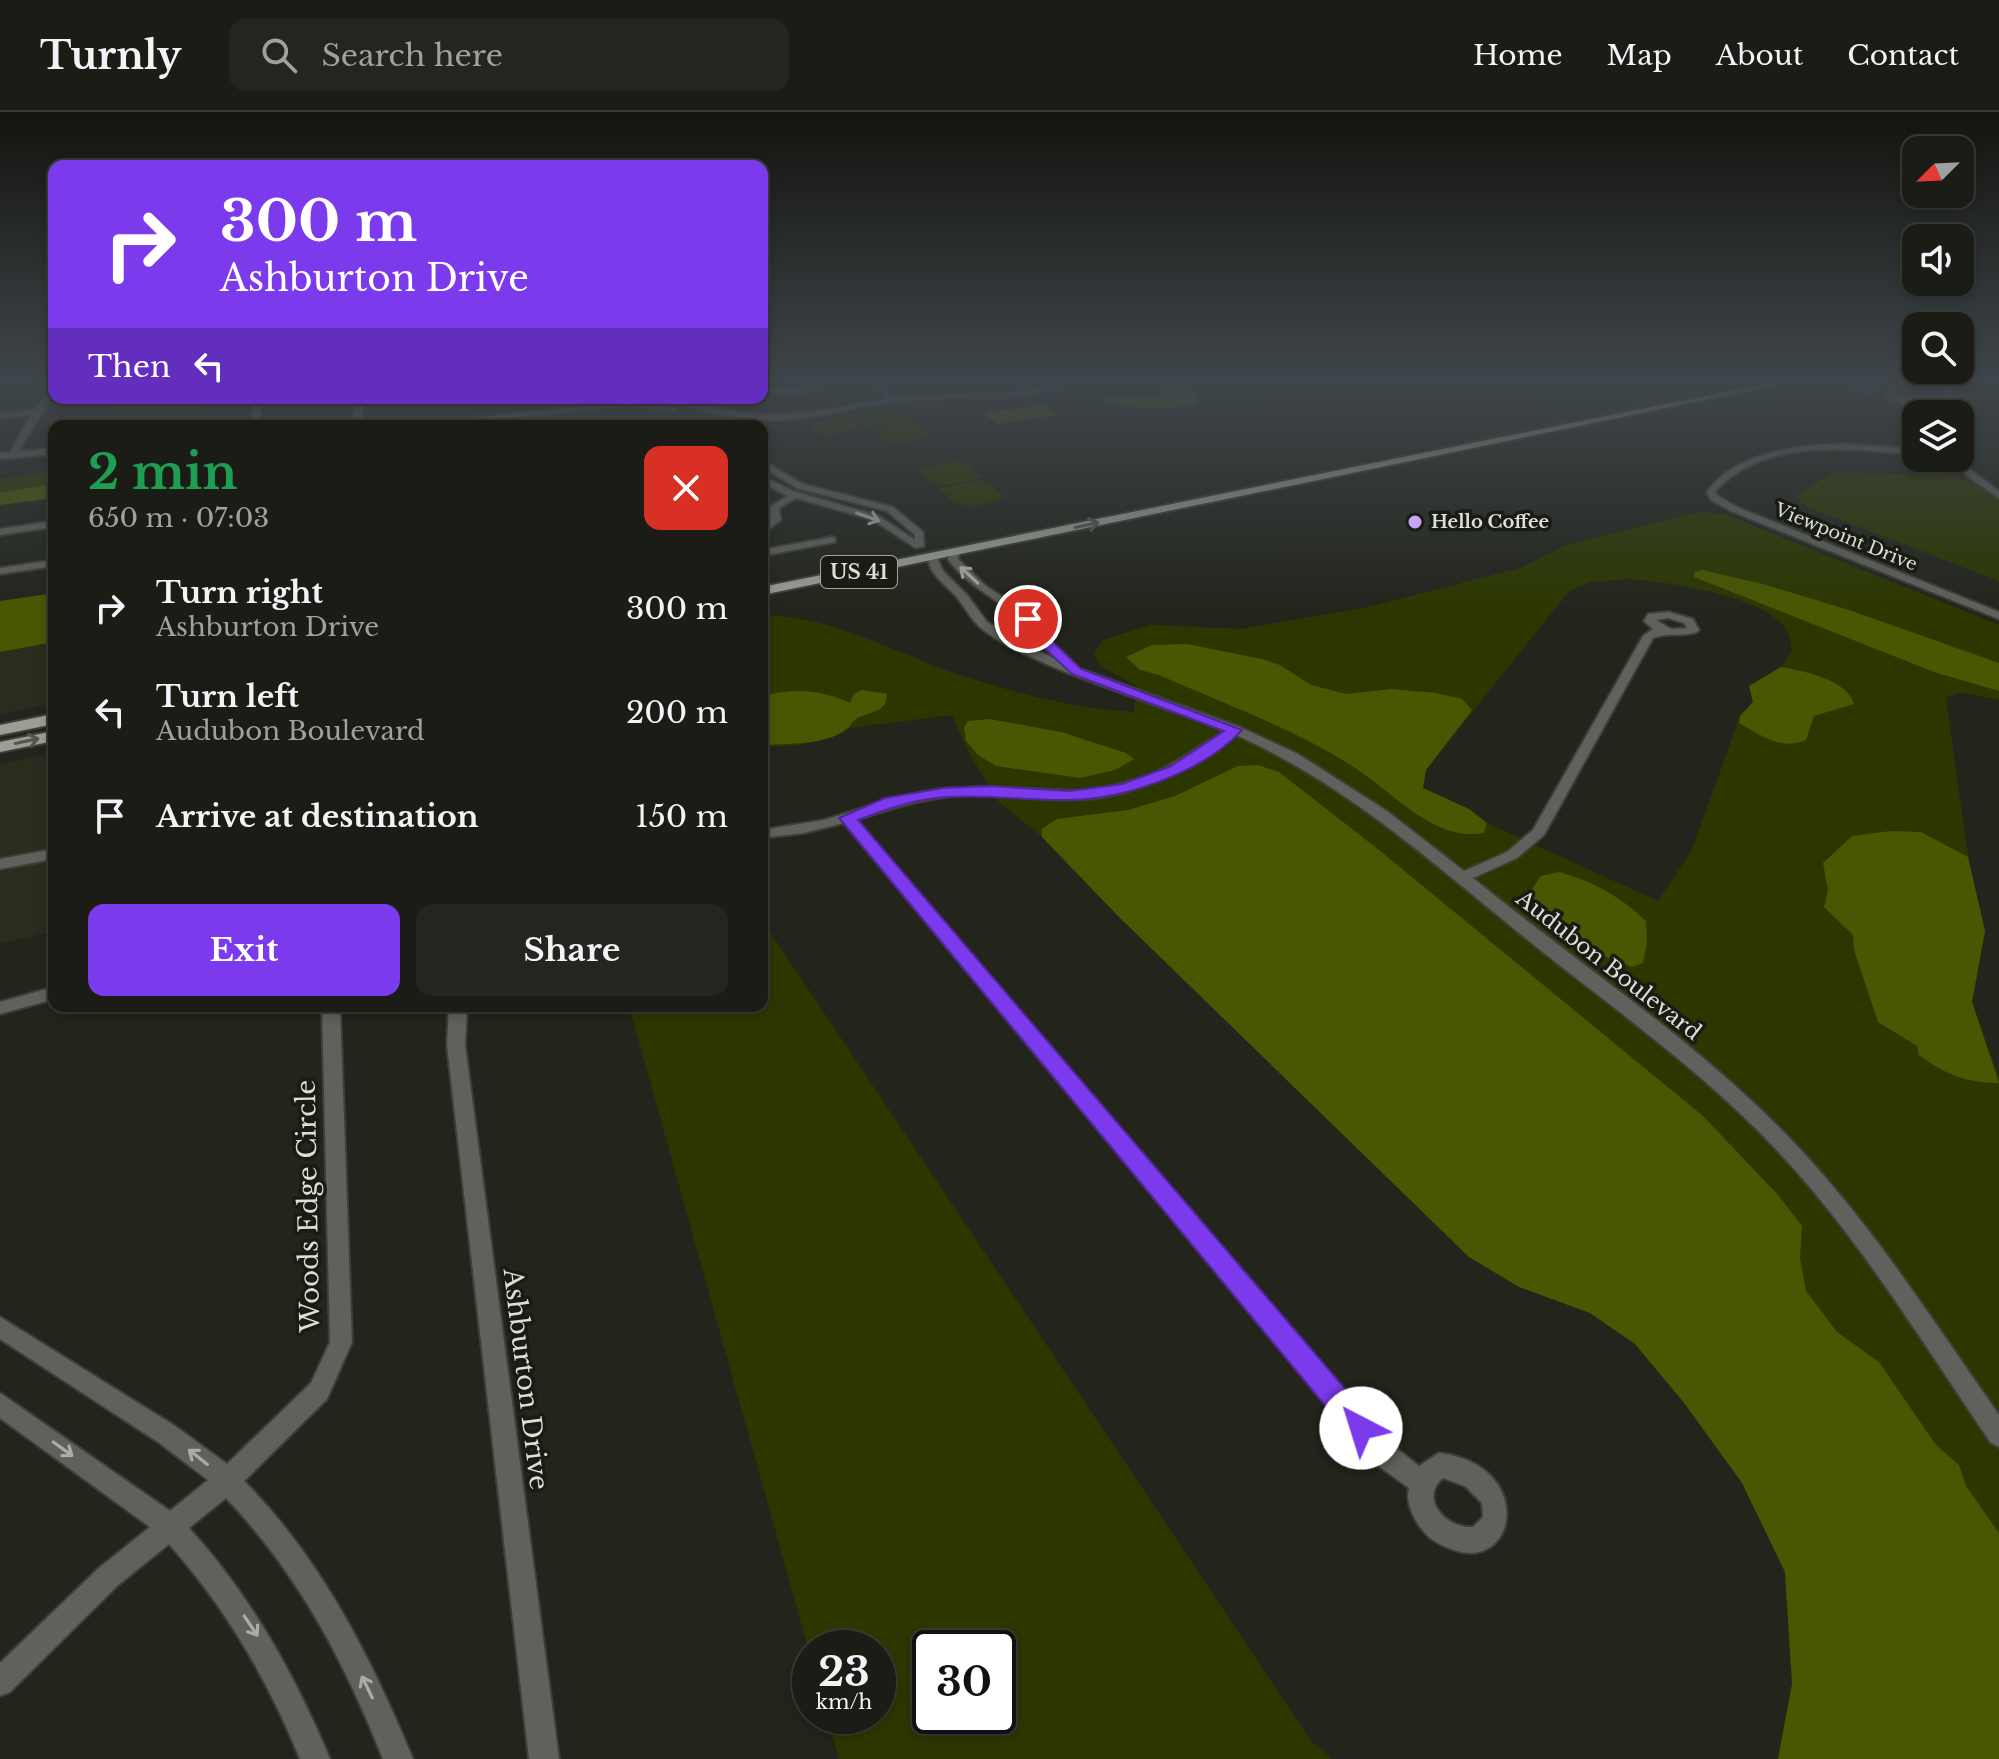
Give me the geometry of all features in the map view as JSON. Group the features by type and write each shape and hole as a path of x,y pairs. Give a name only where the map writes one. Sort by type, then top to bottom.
{"main road":[{"name":"US 41","path":"768,576 1370,456"},
{"path":"1352,471 1349,467 1356,464 1395,456"},
{"name":"US 41","path":"768,590 1422,456"},
{"path":"1226,496 1329,469 1334,463"},
{"path":"932,557 951,546 1061,518"},
{"path":"787,586 901,555 919,546"},
{"path":"0,730 48,720"},
{"path":"0,747 48,737"}],"street":[{"name":"Viewpoint Drive","path":"1768,456 1747,462 1711,492 1714,498 1736,510 1999,616"},
{"path":"768,467 780,476 814,490 890,509 920,534 919,546 900,538 879,519 798,498 768,482"},
{"path":"1968,472 1999,495"},
{"path":"768,526 776,520 774,511 814,490"},
{"path":"0,532 48,525"},
{"path":"768,552 832,540"},
{"name":"Audubon Boulevard","path":"956,552 953,559 956,563 982,588 1028,619 1045,642 1076,672"},
{"name":"Audubon Boulevard","path":"932,557 933,568 971,605 976,618 1023,649 1076,672 1235,730 1293,757 1341,785 1463,877 1694,1060 1793,1154 1872,1255 1999,1435"},
{"path":"0,571 48,564"},
{"path":"1463,877 1512,855 1539,832 1649,636 1661,630"},
{"path":"768,833 847,818 891,802 943,792 990,790 1070,795 1124,789 1177,770 1235,730"},
{"path":"847,818 1382,1453 1421,1482"},
{"path":"0,864 48,855"},
{"path":"0,1008 48,995"},
{"name":"Woods Edge Circle","path":"0,1682 108,1577 227,1481 319,1391 341,1342 331,1012"},
{"name":"Ashburton Drive","path":"458,1012 456,1045 544,1759"},
{"path":"0,1327 170,1436 227,1481 271,1532 323,1606 377,1706 398,1759"},
{"path":"0,1404 172,1528 228,1592 262,1643 299,1716 315,1759"}],"shaded area":[{"path":"959,461 983,476 962,483 946,484 926,478 928,476 916,469"},
{"path":"48,472 48,485 0,492 0,479"},
{"path":"1833,473 1959,475 1999,499 1999,581 1807,507 1795,496"},
{"path":"982,480 1007,496 985,504 969,505 954,502 938,489"},
{"path":"48,485 48,499 0,505 0,492"},
{"path":"1697,512 1724,514 1999,625 1999,700 1960,692 1946,698 1968,857 1985,931 1972,1002 1999,1077 1999,1759 1778,1759 1792,1684 1785,1572 1742,1483 1685,1404 1635,1344 1590,1313 1519,1287 1469,1257 1118,916 1042,837 998,801 968,751 952,715 849,728 813,742 768,746 768,616 813,621 840,629 948,671 1032,696 1093,708 1134,712 1136,685 1100,666 1094,654 1103,640 1151,625 1242,629 1368,607 1523,567 1569,544","holes":["1627,579 1690,587 1761,609 1778,620 1788,633 1792,651 1781,667 1749,686 1753,702 1740,716 1691,852 1658,901 1487,823 1469,809 1423,788 1426,770 1570,590 1592,582"]},
{"path":"1702,570 1763,584 1852,611 1999,663 1999,691 1934,672 1694,577 1694,573"},
{"path":"48,594 48,643 0,652 0,601"},
{"path":"48,643 48,704 0,714 0,652"},
{"path":"1187,644 1262,659 1280,665 1311,685 1346,694 1391,689 1462,699 1472,710 1426,770 1423,788 1469,809 1487,823 1484,833 1466,834 1432,823 1355,768 1309,741 1159,675 1140,670 1126,657 1152,645"},
{"path":"1781,667 1834,682 1850,695 1854,704 1814,716 1806,740 1788,744 1763,737 1739,723 1740,716 1753,702 1749,686"},
{"path":"862,690 887,694 881,709 856,719 839,734 817,741 768,745 768,696 795,691 829,695 850,703 854,694"},
{"path":"990,719 1061,732 1126,753 1134,759 1115,770 1080,778 996,766 978,755 966,741 964,728 968,721"},
{"path":"48,754 48,932 0,944 0,764"},
{"path":"1258,765 1279,772 1379,850 1703,1116 1778,1195 1802,1226 1800,1258 1806,1291 1837,1332 1879,1362 1936,1445 1959,1465 1966,1486 1999,1533 1999,1759 1778,1759 1792,1684 1785,1572 1742,1483 1685,1404 1635,1344 1590,1313 1519,1287 1469,1257 1118,916 1042,837 1042,829 1057,819 1128,810 1175,796 1238,766"},
{"path":"1891,831 1921,832 1968,857 1985,931 1972,1002 1999,1083 1966,1079 1947,1072 1919,1055 1917,1046 1878,1022 1854,950 1853,935 1824,907 1828,890 1823,863 1852,836"},
{"path":"1559,872 1606,891 1646,921 1647,943 1643,963 1632,967 1608,958 1588,944 1572,926 1538,907 1530,892 1541,876"},
{"path":"768,929 1312,1742 1332,1759 839,1759 832,1734 896,1734 896,1630 803,1630 631,1012 768,1012"}],"place":[{"name":"Hello Coffee","path":"1415,522"}],"route":[{"path":"1028,619 1045,642 1076,672 1235,730 1177,770 1124,789 1070,795 990,790 943,792 891,802 847,818 1361,1428"}]}
